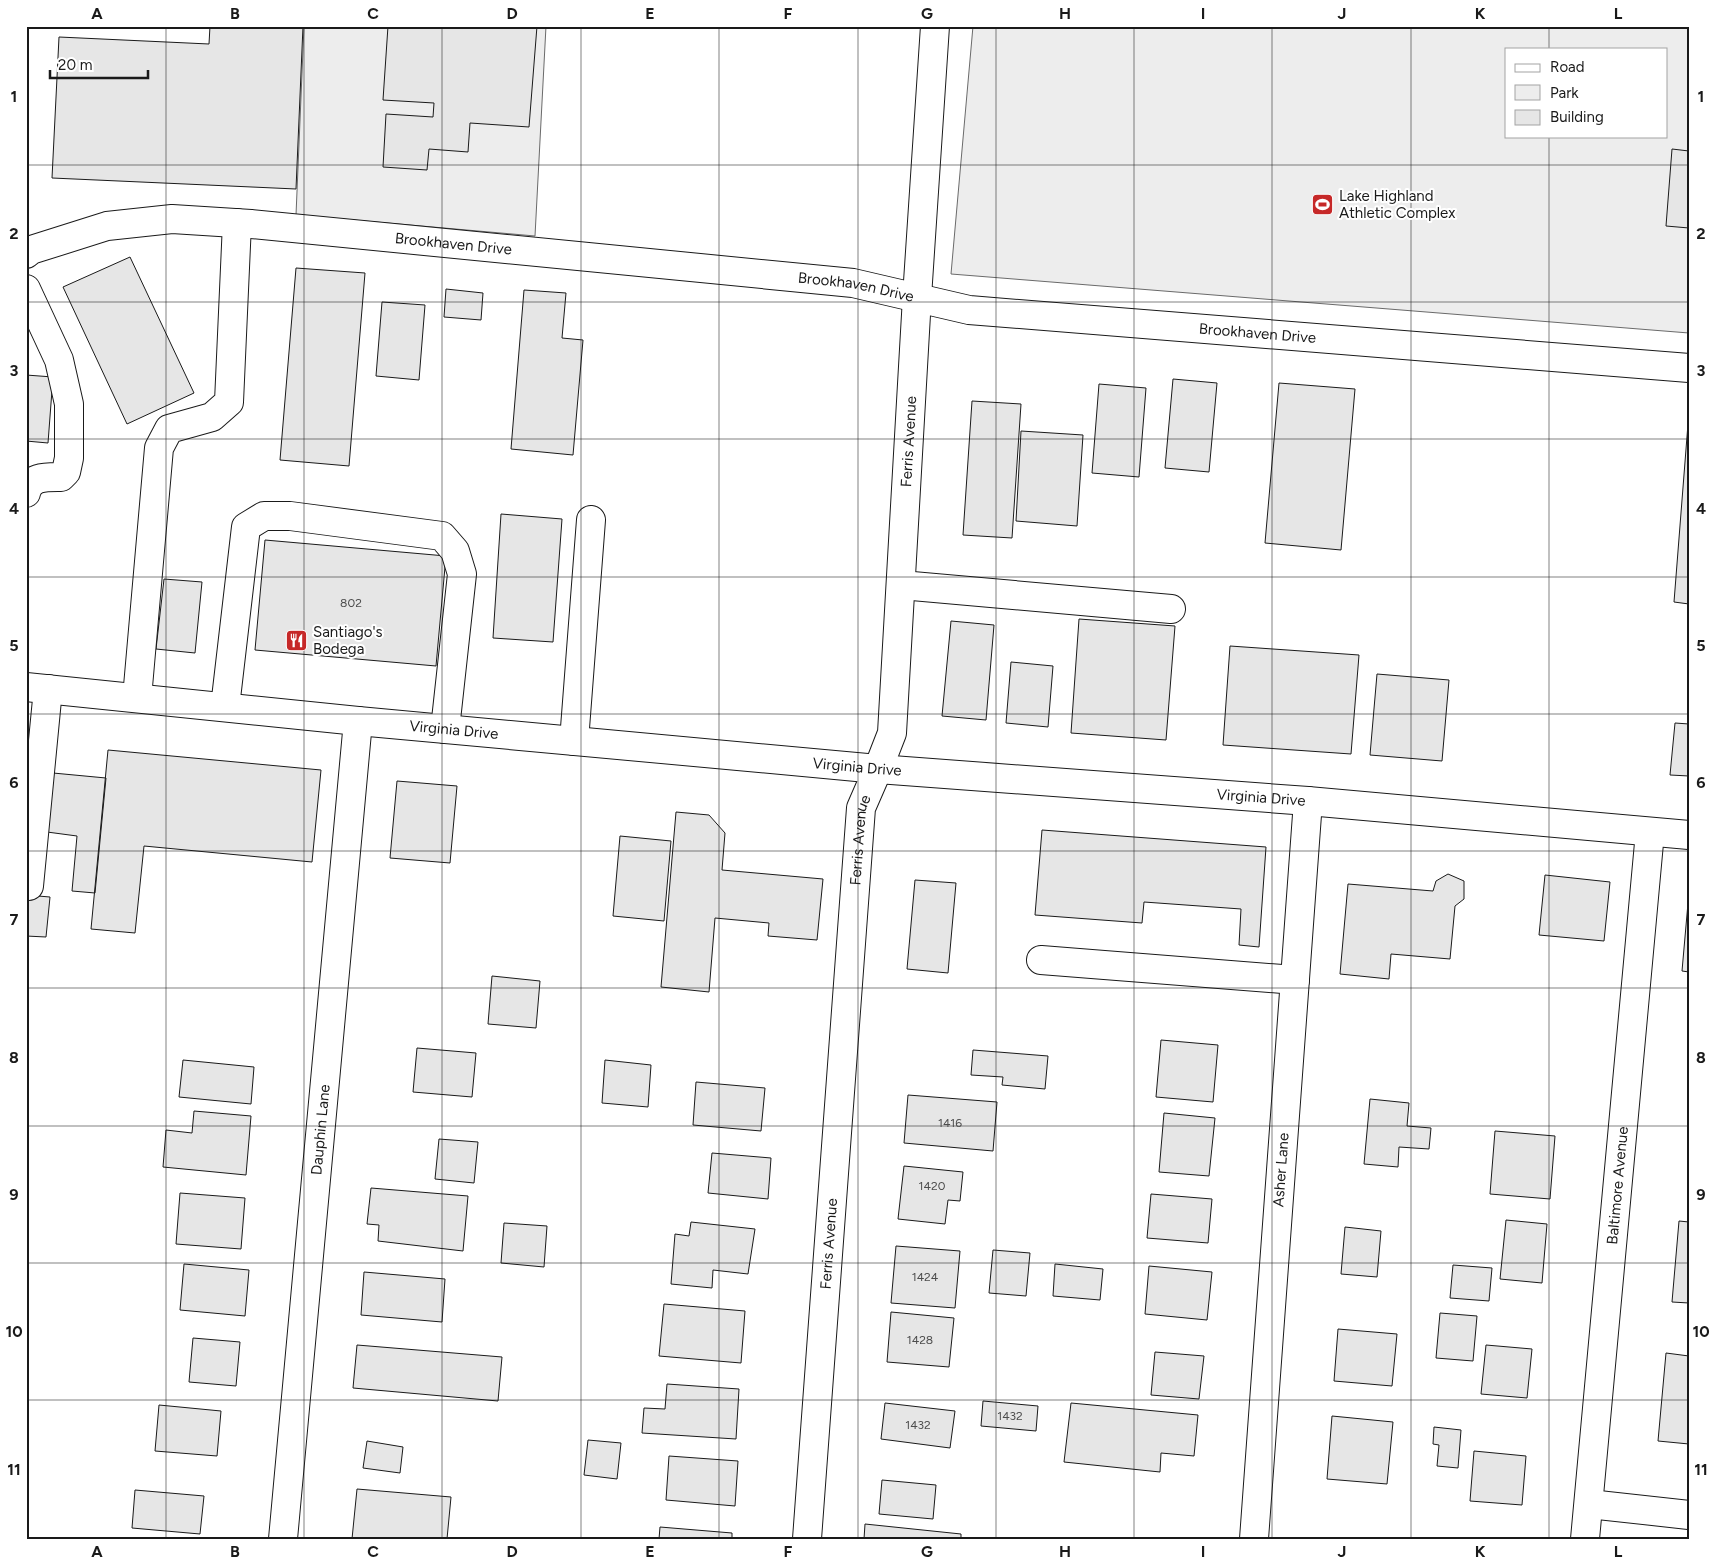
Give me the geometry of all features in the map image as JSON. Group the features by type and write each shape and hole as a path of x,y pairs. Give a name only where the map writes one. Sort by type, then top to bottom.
{"street":[{"name":"Ferris Avenue","path":"807,1539 861,808 892,733 917,297 935,26"},
{"name":"Brookhaven Drive","path":"26,254 31,250 106,226 172,219 237,223 853,283 969,310 1689,368"},
{"path":"137,698 159,448 170,429 212,417 229,402 237,223"},
{"path":"26,289 59,360 70,404 70,458 66,472 61,477 44,476 33,480 26,493"},
{"path":"225,707 246,527 264,516 290,516 442,536 455,551 462,574 445,729"},
{"path":"574,740 591,520"},
{"path":"901,585 1171,609"},
{"path":"29,886 37,688"},
{"name":"Virginia Drive","path":"37,688 358,721 878,769 1308,802 1689,835"},
{"name":"Dauphin Lane","path":"283,1539 358,721"},
{"name":"Asher Lane","path":"1254,1539 1308,802"},
{"name":"Baltimore Avenue","path":"1585,1539 1650,832"},
{"path":"1041,960 1295,980"},
{"path":"1589,1504 1689,1515"}],"green space":[{"path":"304,26 546,26 535,236 296,215"},
{"name":"Lake Highland Athletic Complex","path":"973,26 1689,26 1689,333 951,274"}],"building":[{"path":"210,26 303,26 296,189 52,178 59,37 209,44"},
{"path":"388,26 537,26 529,127 470,123 468,152 429,149 427,170 383,167 386,114 433,117 434,103 383,100"},
{"path":"1672,149 1689,151 1689,228 1666,226"},
{"path":"130,257 194,393 127,424 63,287"},
{"path":"296,268 365,273 349,466 280,460"},
{"path":"446,289 483,293 481,320 444,317"},
{"path":"524,290 566,293 562,338 583,340 573,455 511,449"},
{"path":"382,302 425,305 419,380 376,376"},
{"path":"26,375 53,377 48,443 26,441"},
{"path":"1173,379 1217,383 1209,472 1165,468"},
{"path":"1279,383 1355,389 1341,550 1265,543"},
{"path":"1099,384 1146,388 1139,477 1092,473"},
{"path":"972,401 1021,404 1012,538 963,535"},
{"path":"1689,411 1689,604 1674,602"},
{"path":"1021,431 1083,435 1077,526 1016,521"},
{"path":"501,514 562,519 553,642 493,638"},
{"path":"265,540 446,556 436,666 255,650"},
{"path":"164,579 202,582 195,653 156,649"},
{"path":"1079,619 1175,626 1166,740 1071,733"},
{"path":"951,621 994,625 986,720 942,716"},
{"path":"1230,646 1359,655 1351,754 1223,745"},
{"path":"1011,662 1053,666 1048,727 1006,723"},
{"path":"1377,674 1449,680 1442,761 1370,755"},
{"path":"1675,723 1689,724 1689,776 1670,775"},
{"path":"26,736 34,737 26,827"},
{"path":"108,750 321,770 312,862 144,846 135,933 91,929"},
{"path":"53,773 106,778 95,893 72,891 77,836 47,832"},
{"path":"397,781 457,786 450,863 390,858"},
{"path":"676,812 709,815 725,833 722,870 823,879 817,940 768,936 769,923 715,918 709,992 661,987"},
{"path":"1042,830 1266,847 1259,947 1239,945 1241,909 1144,902 1142,923 1035,915"},
{"path":"620,836 671,841 664,921 613,916"},
{"path":"1448,874 1464,881 1464,899 1455,906 1450,959 1391,954 1389,979 1340,974 1348,884 1433,891 1436,881"},
{"path":"1545,875 1610,882 1604,941 1539,935"},
{"path":"915,880 956,883 948,973 907,969"},
{"path":"26,895 50,897 46,937 26,936"},
{"path":"1689,903 1689,972 1682,971"},
{"path":"492,976 540,981 536,1028 488,1024"},
{"path":"1161,1040 1218,1045 1213,1102 1156,1097"},
{"path":"417,1048 476,1053 472,1097 413,1092"},
{"path":"973,1050 1048,1056 1045,1089 1002,1085 1003,1077 971,1075"},
{"path":"183,1060 254,1067 251,1104 179,1097"},
{"path":"605,1060 651,1065 648,1107 602,1103"},
{"path":"696,1082 765,1088 761,1131 693,1125"},
{"path":"908,1095 997,1102 993,1151 904,1143"},
{"path":"1370,1099 1409,1103 1407,1126 1431,1128 1429,1149 1399,1147 1398,1167 1364,1164"},
{"path":"194,1111 251,1116 246,1175 163,1167 166,1130 192,1133"},
{"path":"1164,1113 1215,1118 1209,1176 1159,1172"},
{"path":"1495,1131 1555,1136 1550,1199 1490,1194"},
{"path":"439,1139 478,1142 474,1183 435,1179"},
{"path":"712,1153 771,1158 768,1199 708,1193"},
{"path":"904,1166 963,1172 960,1201 948,1200 945,1224 898,1219"},
{"path":"371,1188 468,1196 463,1251 378,1241 379,1225 367,1224"},
{"path":"180,1193 245,1198 241,1249 176,1244"},
{"path":"1151,1194 1212,1199 1208,1243 1147,1238"},
{"path":"1506,1220 1547,1224 1542,1283 1500,1279"},
{"path":"1679,1221 1689,1222 1689,1303 1672,1302"},
{"path":"691,1222 755,1229 748,1274 713,1270 712,1288 671,1284 675,1234 689,1236"},
{"path":"504,1223 547,1226 544,1267 501,1263"},
{"path":"1345,1227 1381,1231 1377,1277 1341,1274"},
{"path":"896,1246 960,1251 955,1308 891,1303"},
{"path":"993,1250 1030,1253 1026,1296 989,1293"},
{"path":"184,1264 249,1270 245,1316 180,1310"},
{"path":"1055,1264 1103,1269 1100,1300 1053,1296"},
{"path":"1453,1265 1492,1268 1489,1301 1450,1298"},
{"path":"1149,1266 1212,1272 1207,1320 1145,1314"},
{"path":"364,1272 445,1279 442,1322 361,1315"},
{"path":"664,1304 745,1311 741,1363 659,1356"},
{"path":"891,1312 954,1318 949,1367 887,1362"},
{"path":"1440,1313 1477,1316 1473,1361 1436,1358"},
{"path":"1338,1329 1397,1334 1392,1386 1334,1381"},
{"path":"193,1338 240,1342 236,1386 189,1382"},
{"path":"357,1345 502,1357 498,1401 353,1388"},
{"path":"1486,1345 1532,1349 1527,1398 1481,1394"},
{"path":"1155,1352 1204,1356 1199,1399 1151,1395"},
{"path":"1666,1353 1689,1356 1689,1444 1658,1441"},
{"path":"667,1384 739,1389 736,1439 642,1433 644,1408 665,1409"},
{"path":"983,1401 1038,1406 1036,1431 981,1426"},
{"path":"885,1403 955,1411 950,1448 881,1439"},
{"path":"1071,1403 1198,1415 1194,1456 1161,1453 1160,1472 1064,1462"},
{"path":"159,1405 221,1411 217,1456 155,1451"},
{"path":"1332,1416 1393,1422 1387,1484 1327,1479"},
{"path":"1434,1427 1461,1430 1458,1468 1437,1466 1439,1445 1433,1444"},
{"path":"588,1440 621,1443 617,1479 584,1475"},
{"path":"367,1441 403,1447 400,1473 363,1468"},
{"path":"1474,1451 1526,1456 1522,1505 1470,1501"},
{"path":"669,1456 738,1461 735,1506 666,1500"},
{"path":"882,1480 936,1485 933,1519 879,1514"},
{"path":"357,1489 451,1497 447,1539 352,1539"},
{"path":"135,1490 204,1496 200,1534 132,1528"},
{"path":"865,1524 961,1534 961,1539 864,1539"},
{"path":"660,1527 732,1533 732,1539 659,1539"}],"place":[{"name":"Lake Highland Athletic Complex","path":"1323,205"},
{"name":"Santiago's Bodega","path":"297,641"}]}
